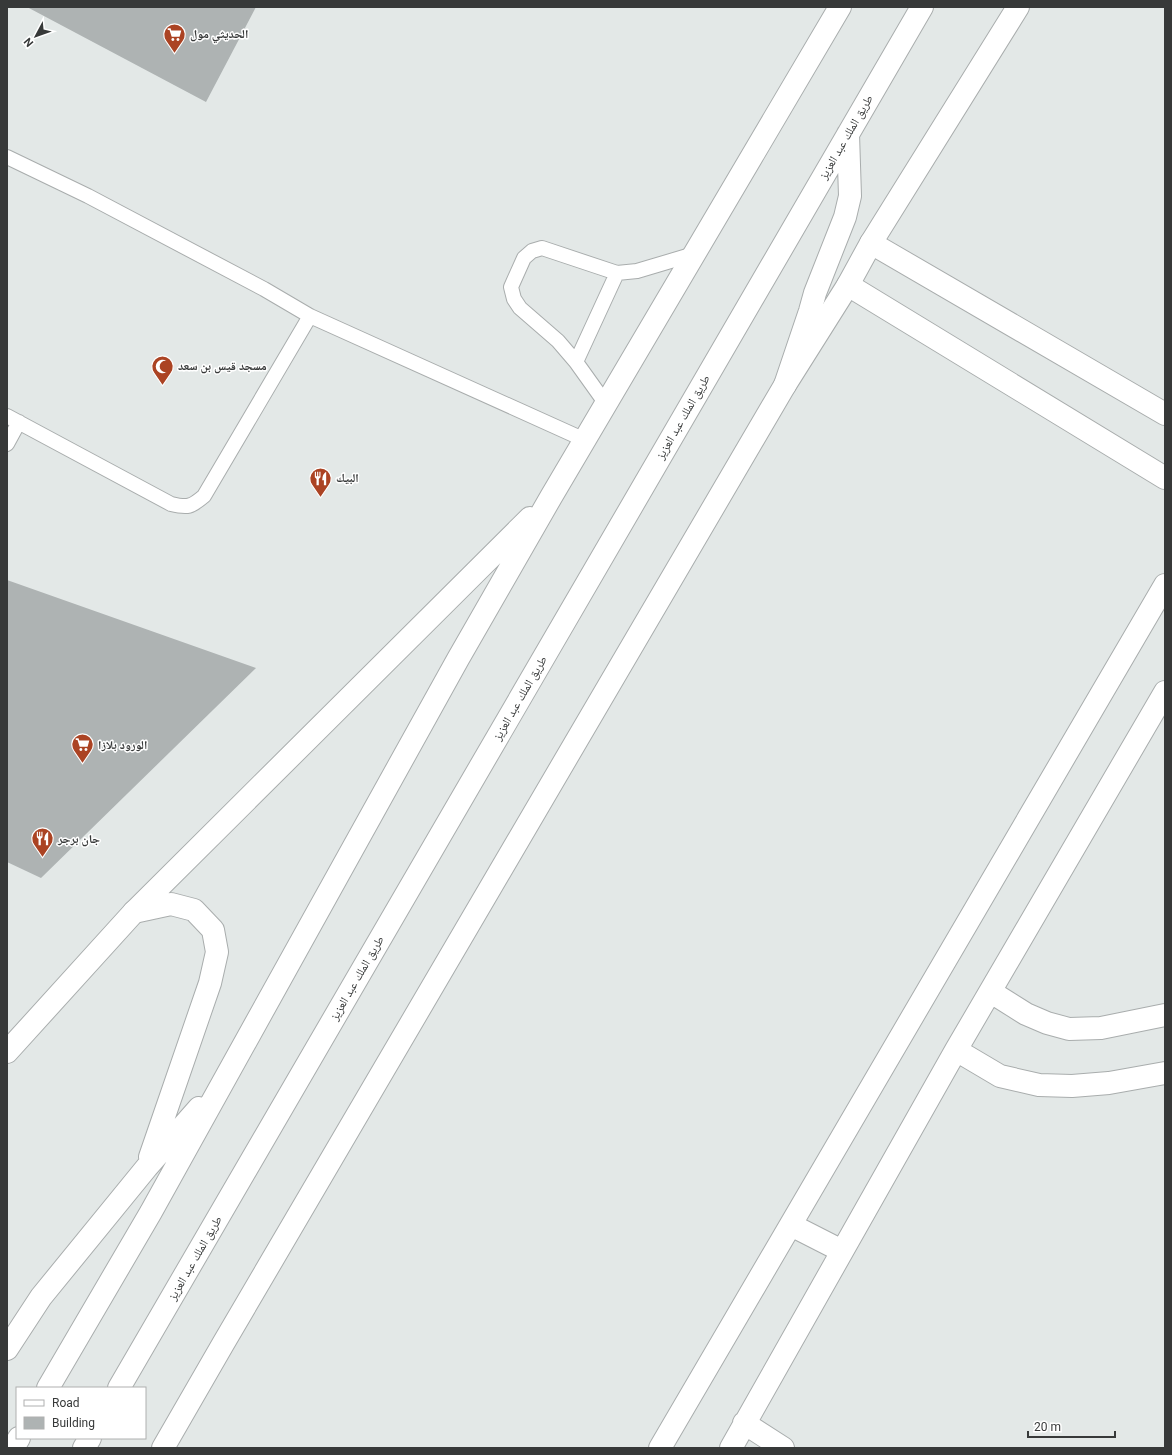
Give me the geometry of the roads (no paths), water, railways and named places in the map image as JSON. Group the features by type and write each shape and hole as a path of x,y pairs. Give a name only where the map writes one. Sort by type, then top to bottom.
{"main road":[{"path":"49,1387 151,1212 454,666 551,497 840,7"},
{"name":"طريق الملك عبد العزيز","path":"120,1387 922,7"},
{"path":"163,1448 785,385 848,285 871,243 1018,7"},
{"path":"785,385 815,293 845,217 850,196 848,134"},
{"path":"871,243 1165,414"},
{"path":"848,285 1165,478"},
{"path":"7,1052 134,912 551,497"},
{"path":"660,1448 1165,586"},
{"path":"731,1448 956,1050 1165,692"},
{"path":"134,912 171,904 194,910 213,930 217,952 210,983 147,1167"},
{"path":"991,992 1026,1014 1047,1023 1069,1029 1101,1028 1165,1015"},
{"path":"956,1050 1000,1076 1039,1085 1072,1086 1109,1083 1165,1073"},
{"path":"7,1349 41,1297 147,1167 227,1075"},
{"path":"791,1225 842,1252"},
{"path":"744,1423 783,1448"},
{"path":"13,1448 18,1439"},
{"path":"84,1448 89,1439"}],"lane":[{"path":"7,157 95,200 257,286 310,316 585,440"},
{"path":"606,404 576,362 558,341 520,308 514,299 511,287 524,258 532,251 542,248 617,274 637,271 694,254"},
{"path":"576,362 617,274"},
{"path":"7,444 13,419 171,504 184,507 194,504 204,496 310,316"}],"place":[{"name":"الحديثي مول","path":"174,54"},
{"name":"مسجد قيس بن سعد","path":"162,386"},
{"name":"البيك","path":"320,498"},
{"name":"الورود بلازا","path":"82,764"},
{"name":"جان برجر","path":"42,858"}]}
